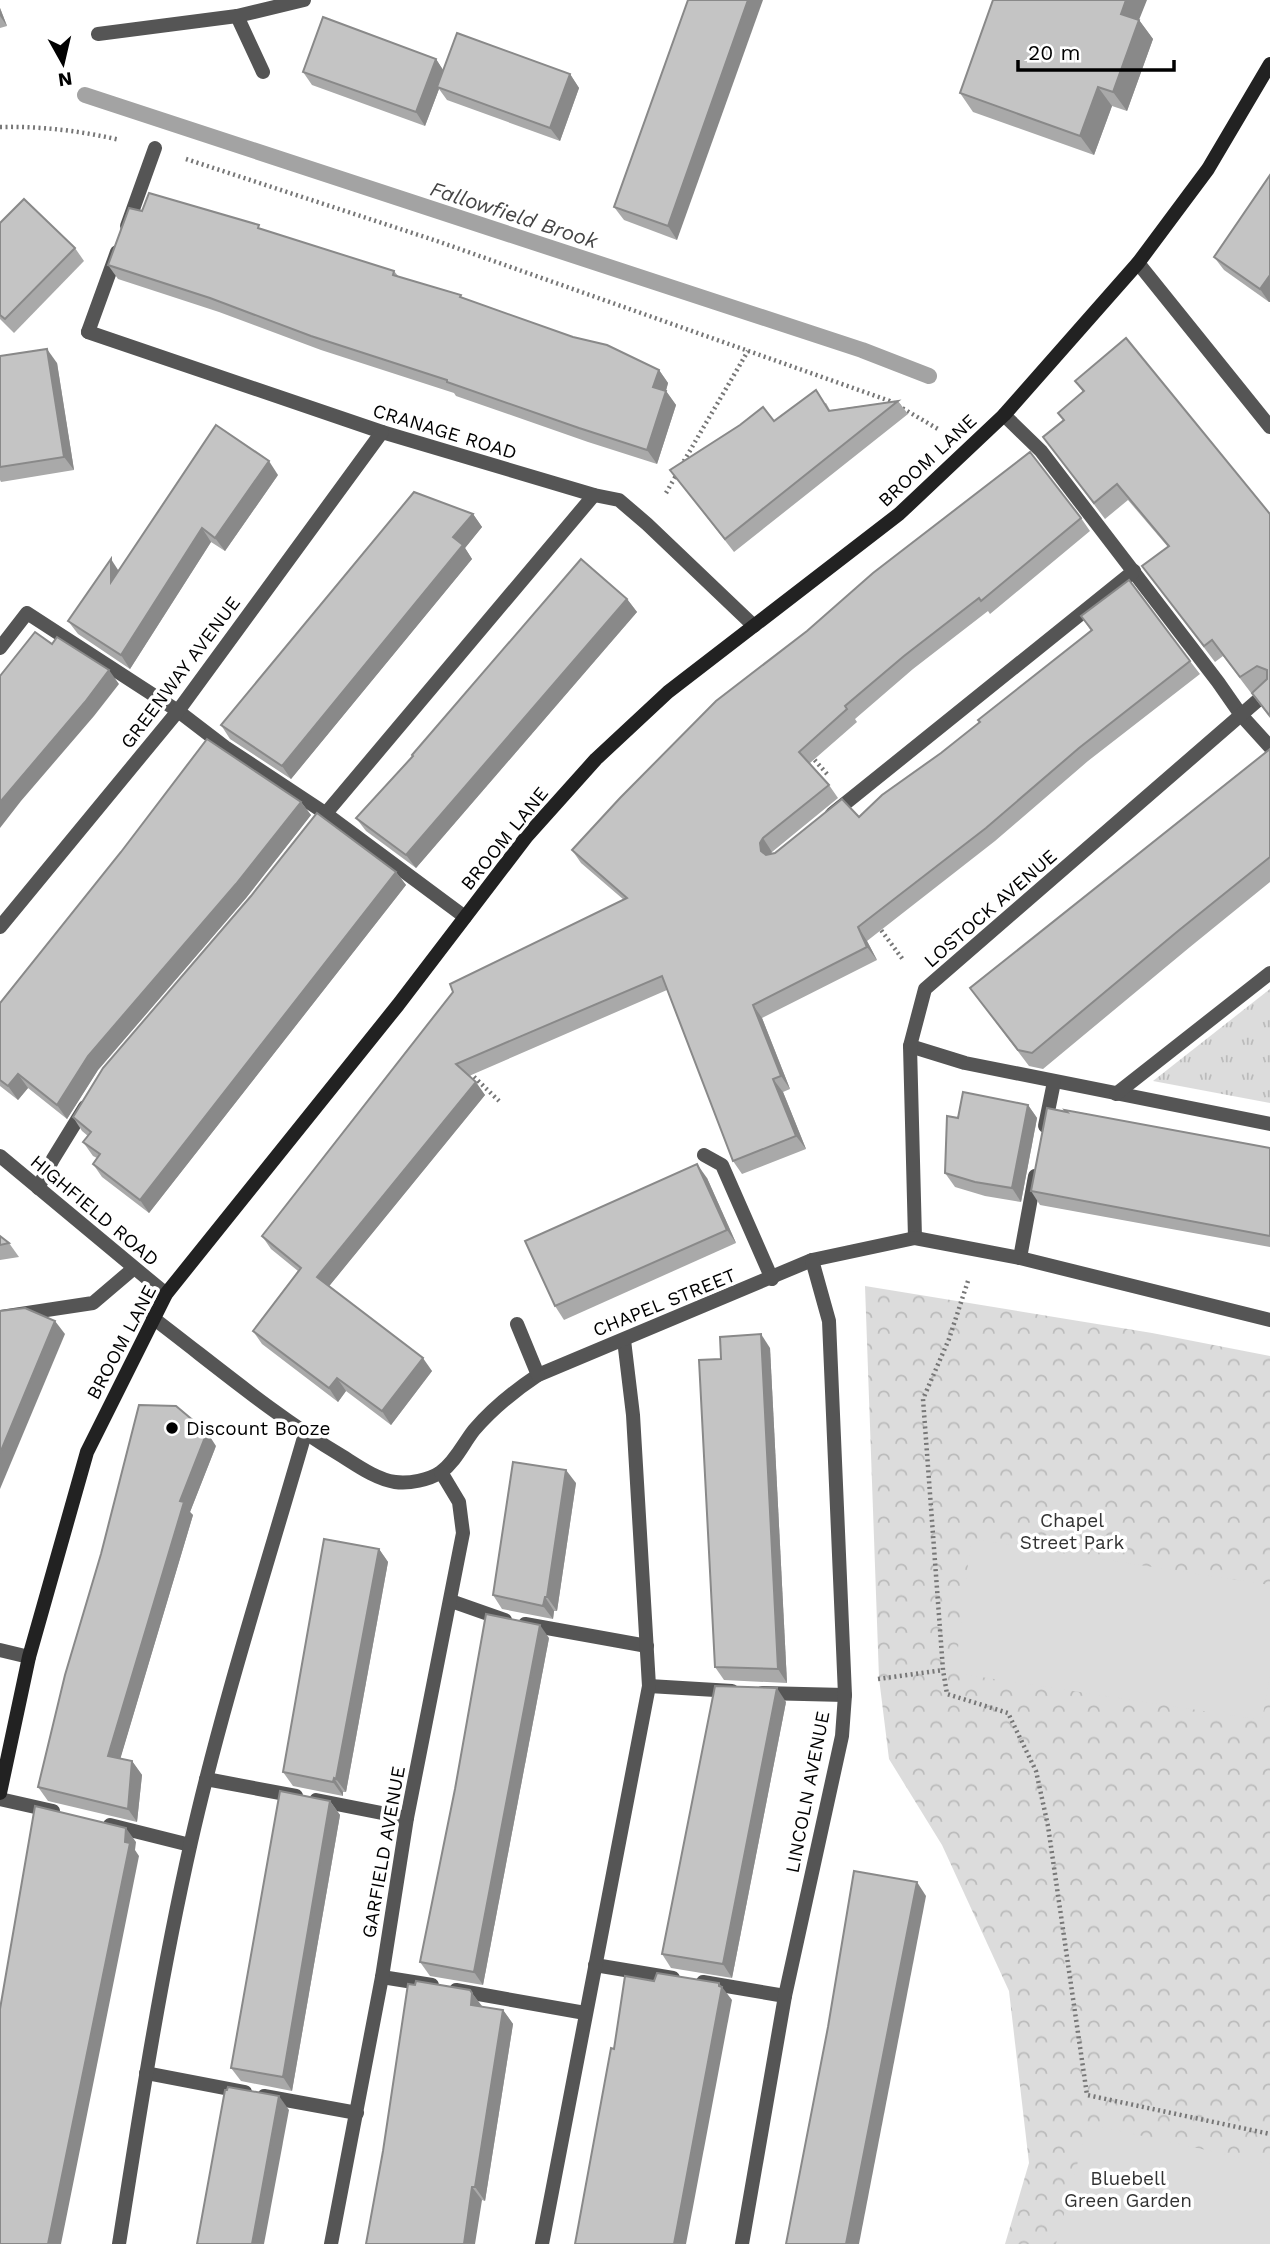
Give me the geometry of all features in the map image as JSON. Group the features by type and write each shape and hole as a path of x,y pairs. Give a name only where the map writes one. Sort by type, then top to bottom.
{"main road":[{"name":"BROOM LANE","path":"0,1793 29,1657 87,1452 166,1294 398,1005 527,836 596,758 668,692 899,514 1004,415 1138,263 1208,169 1270,64"}],"street":[{"path":"98,34 237,16 304,0"},
{"path":"237,16 263,72"},
{"name":"CRANAGE ROAD","path":"155,148 88,332 382,432 619,500 648,524 754,626"},
{"path":"1138,263 1270,427"},
{"path":"1004,415 1041,451 1241,715 1270,747"},
{"name":"GREENWAY AVENUE","path":"0,927 178,711 382,432"},
{"path":"301,843 594,495"},
{"path":"819,824 1134,571"},
{"path":"0,648 27,613 178,711 225,747 325,813 465,918"},
{"name":"LOSTOCK AVENUE","path":"915,1238 909,1046 925,989 1270,691"},
{"path":"1116,1094 1270,973"},
{"path":"909,1046 964,1063 1270,1124"},
{"path":"1020,1258 1054,1082"},
{"path":"38,1188 92,1096"},
{"path":"704,1154 722,1165 772,1279"},
{"name":"HIGHFIELD ROAD","path":"0,1156 166,1294"},
{"name":"CHAPEL STREET","path":"441,1472 459,1454 472,1432 488,1415 512,1392 538,1375 812,1260 915,1238 1020,1258 1270,1320"},
{"name":"LINCOLN AVENUE","path":"742,2244 785,1996 842,1736 845,1695 829,1321 812,1260"},
{"path":"0,1317 93,1303 133,1269"},
{"path":"153,1318 305,1434 371,1473 395,1482 418,1481 441,1472"},
{"path":"517,1324 538,1375"},
{"path":"542,2244 649,1686 633,1415 624,1339"},
{"path":"119,2244 146,2073 190,1845 206,1779 305,1434"},
{"name":"GARFIELD AVENUE","path":"331,2244 382,1977 407,1818 463,1533 459,1502 441,1472"},
{"path":"451,1601 506,1620 647,1646"},
{"path":"0,1650 29,1657"},
{"path":"649,1686 845,1695"},
{"path":"206,1779 407,1818"},
{"path":"0,1799 64,1814"},
{"path":"89,1820 190,1845"},
{"path":"595,1965 785,1996"},
{"path":"382,1977 585,2013"},
{"path":"146,2073 357,2113"}],"path":[{"path":"0,127 30,127 96,135 155,148 437,241 890,401 939,430"},
{"path":"648,524 748,351"},
{"path":"810,755 850,800"},
{"path":"874,920 925,989"},
{"path":"469,1072 499,1101"},
{"path":"978,1251 949,1339 923,1399 947,1694 1009,1713 1036,1771 1048,1826 1087,2095 1270,2134"},
{"path":"845,1695 880,1678 943,1670"}],"green space":[{"path":"1270,989 1270,1103 1153,1081"},
{"name":"Chapel Street Park","path":"865,1286 1152,1333 1270,1356 1270,2244 1005,2244 1029,2163 1009,1991 942,1845 889,1759 879,1678"},
{"path":"971,1539 1270,1585 1270,1676 1262,1720 955,1673"},
{"name":"Bluebell Green Garden","path":"1088,2124 1270,2164 1270,2244 1056,2244"}],"building":[{"path":"688,0 748,0 668,226 614,207"},
{"path":"993,0 1126,0 1121,14 1139,20 1113,92 1098,87 1080,136 960,93"},
{"path":"323,17 436,59 416,112 303,72"},
{"path":"457,33 570,74 550,128 437,87"},
{"path":"1270,175 1270,275 1260,289 1214,257"},
{"path":"149,193 259,225 258,228 394,271 393,275 461,295 460,297 573,337 607,345 659,370 653,387 666,391 647,450 108,265 129,208 142,211"},
{"path":"24,199 75,248 5,319 0,315 0,223"},
{"path":"1126,338 1270,514 1270,716 1252,693 1267,679 1267,670 1257,666 1240,677 1212,640 1204,646 1142,566 1169,546 1117,484 1094,503 1043,437 1064,420 1058,413 1084,391 1075,381"},
{"path":"47,349 64,457 0,467 0,356"},
{"path":"816,390 829,411 898,401 725,539 670,470 763,407 774,421"},
{"path":"216,425 269,461 215,538 202,528 121,655 68,621 111,559 111,582"},
{"path":"1030,452 1081,518 981,601 979,598 904,656 845,706 847,709 799,752 829,785 763,838 760,843 761,851 766,855 775,853 842,799 859,817 882,795 941,753 980,722 978,720 1092,630 1081,616 1129,580 1190,661 1079,748 986,828 858,927 867,947 753,1005 781,1076 773,1079 796,1136 733,1161 662,976 456,1064 476,1082 317,1277 423,1358 382,1411 337,1378 329,1388 253,1331 301,1268 262,1236 453,992 450,984 627,898 572,850 716,701 807,631 873,573"},
{"path":"414,492 473,514 453,537 463,545 282,766 221,725"},
{"path":"581,559 627,599 406,855 356,818 413,756"},
{"path":"35,632 52,644 57,637 109,670 0,802 0,676"},
{"path":"207,739 301,802 236,884 88,1056 57,1105 18,1074 8,1086 0,1080 0,1003"},
{"path":"1270,749 1270,857 1032,1053 1018,1050 970,988"},
{"path":"317,813 396,872 140,1200 93,1164 100,1154 83,1142 91,1132 73,1117 103,1068 251,896"},
{"path":"963,1092 1028,1105 1012,1188 975,1182 945,1173 947,1116 958,1118"},
{"path":"1047,1108 1270,1148 1270,1236 1031,1191"},
{"path":"697,1164 727,1230 555,1306 525,1241"},
{"path":"0,1236 9,1243 0,1245"},
{"path":"25,1308 55,1321 0,1453 0,1311"},
{"path":"761,1334 778,1669 715,1667 699,1360 721,1359 720,1337"},
{"path":"139,1405 176,1406 207,1432 180,1501 184,1502 108,1756 132,1761 128,1809 38,1787 65,1675 101,1554"},
{"path":"513,1462 566,1470 547,1597 543,1606 493,1595"},
{"path":"324,1539 379,1549 336,1779 334,1778 333,1782 283,1772"},
{"path":"486,1614 540,1625 474,1972 420,1962 455,1789"},
{"path":"715,1686 777,1688 723,1964 662,1954"},
{"path":"280,1791 330,1801 283,2077 231,2068"},
{"path":"35,1806 126,1828 125,1842 130,1843 48,2244 0,2244 0,2009"},
{"path":"854,1871 917,1882 846,2244 786,2244 828,2027"},
{"path":"657,1973 719,1983 722,1987 674,2244 575,2244 611,2048 614,2049 625,1976 654,1981"},
{"path":"416,1981 470,1990 471,2005 503,2010 475,2187 472,2187 464,2244 366,2244 408,1984 415,1985"},
{"path":"228,2087 279,2096 252,2244 197,2244 225,2090"}],"waterway":[{"name":"Fallowfield Brook","path":"85,95 862,350 929,376"}],"place":[{"name":"Discount Booze","path":"172,1428"}]}
